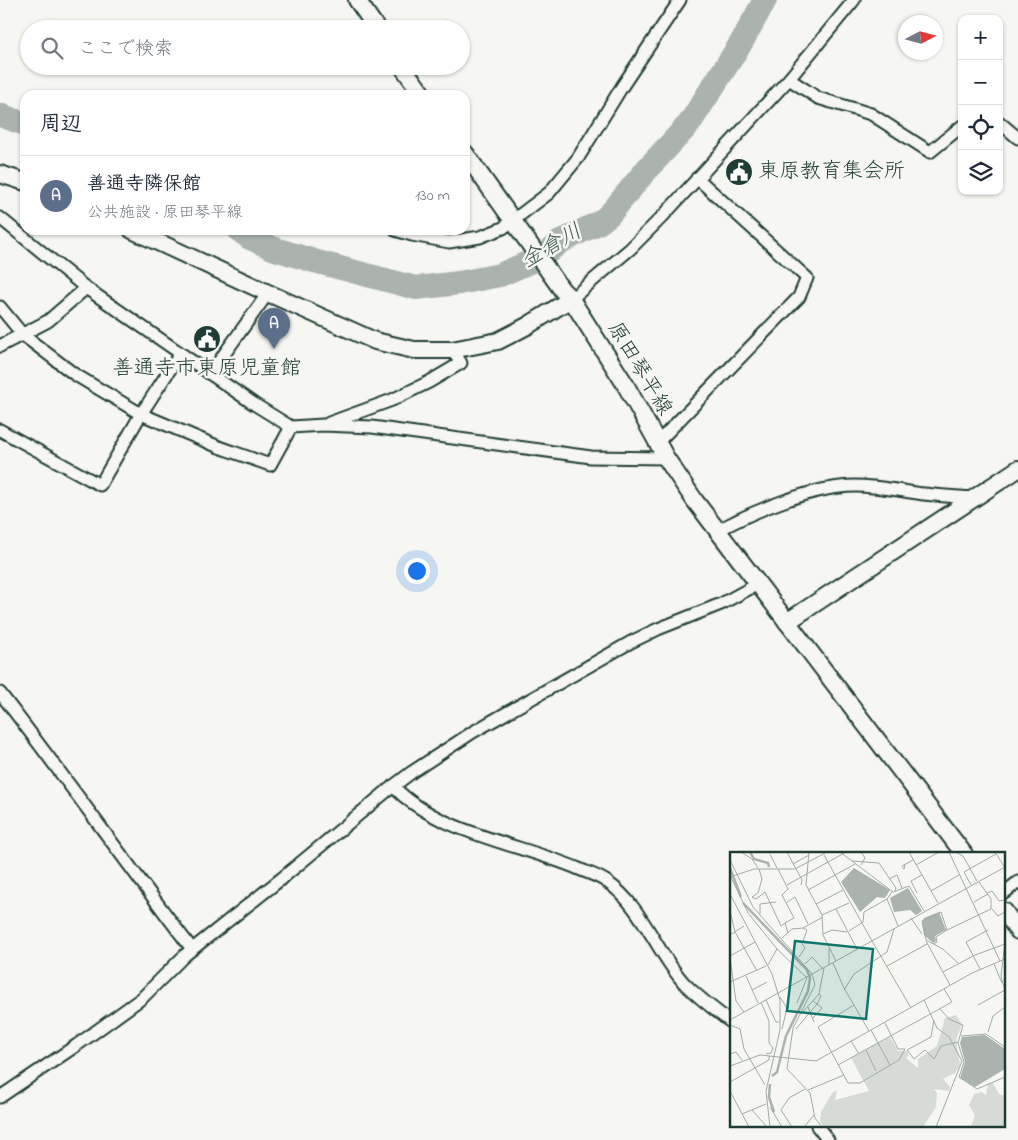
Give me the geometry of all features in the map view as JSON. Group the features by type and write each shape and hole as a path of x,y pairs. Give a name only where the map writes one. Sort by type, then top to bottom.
{"main road":[{"path":"357,0 371,20"},
{"path":"409,75 419,90"},
{"name":"原田琴平線","path":"470,160 566,294 625,384 666,458 695,501 962,852"},
{"path":"0,174 20,180"},
{"path":"143,235 268,294 375,341 414,350 452,350 498,340 527,326 566,294"},
{"path":"787,622 1018,469"},
{"path":"1006,914 1018,931"}],"street":[{"path":"412,235 449,242 480,238 514,221 549,193 578,158 623,85 680,0"},
{"path":"566,294 630,250 789,79 854,0"},
{"path":"789,79 818,98 871,114 930,152 958,129"},
{"path":"1003,125 1018,138"},
{"path":"658,443 799,297 807,278 698,178"},
{"path":"0,218 20,234"},
{"path":"21,235 86,288 180,354 291,427 323,425 372,427 591,457 666,458"},
{"path":"0,346 48,321 86,288"},
{"path":"210,374 268,294"},
{"path":"0,307 23,335 74,374 141,414 219,447 270,465 291,427"},
{"path":"323,425 392,400 461,364 452,350"},
{"path":"0,430 100,485 141,414 180,354"},
{"path":"717,530 740,518 777,504 826,489 872,487 974,498"},
{"path":"0,1097 142,998 192,949 281,879 393,786 473,732 631,642 721,604 758,584"},
{"path":"0,693 62,772 109,840 192,949"},
{"path":"393,786 424,811 461,828 560,861 607,882 629,902 685,984 730,1021"},
{"path":"1006,891 1018,882"},
{"path":"819,1128 828,1140"}],"waterway":[{"name":"金倉川","path":"246,235 275,249 416,288 459,283 500,275 543,256 560,242 600,222 610,214 647,169 689,124 741,43 765,0"},
{"name":"金倉川","path":"0,115 20,122"}],"place":[{"name":"東原教育集会所","path":"739,172"},
{"name":"善通寺市東原児童館","path":"207,339"},
{"name":"善通寺隣保館","path":"274,349"}]}
